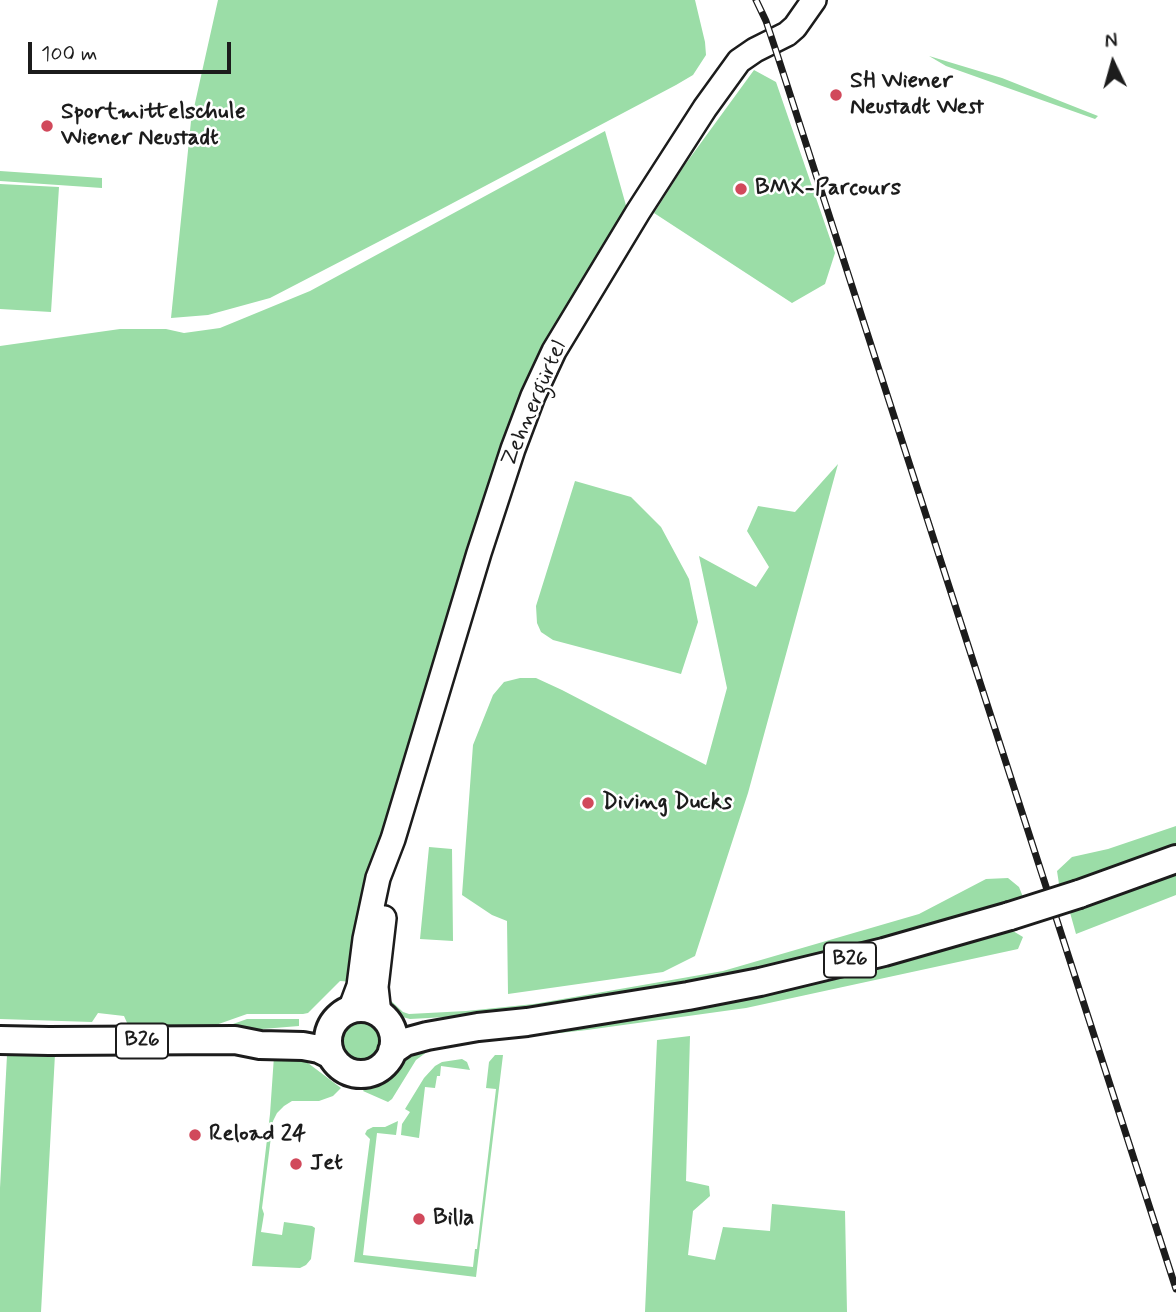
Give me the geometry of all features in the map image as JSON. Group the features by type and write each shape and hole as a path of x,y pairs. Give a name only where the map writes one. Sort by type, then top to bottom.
{"main road":[{"name":"Zehnergürtel","path":"340,1018 359,986 365,939 378,878 393,839 471,578 533,396 554,351 665,168 718,89 739,61 795,27 814,0"},
{"name":"Zehnergürtel","path":"384,1018 376,987 393,839"},
{"name":"B26","path":"0,1040 234,1040 260,1045 303,1046 319,1049 331,1055 340,1067 354,1074 361,1074 380,1068 392,1051 405,1042 478,1027 648,1003 760,982 884,952 1010,916 1176,859"},
{"name":"B26","path":"234,1040 260,1033 303,1031 362,1008 403,1026 478,1027"},
{"path":"331,1055 327,1041 340,1018"},
{"path":"384,1018 393,1034 392,1051"}],"green space":[{"path":"218,0 695,0 706,55 693,75 676,85 270,298 208,315 171,318 191,121"},
{"path":"929,56 1002,78 1098,116 1095,119 946,66"},
{"name":"BMX-Parcours","path":"754,70 776,82 835,253 825,284 792,303 654,213 684,166"},
{"path":"605,131 627,209 532,380 355,982 340,981 308,1013 247,1014 213,1026 128,1025 124,1016 98,1013 92,1022 0,1019 0,346 120,329 166,329 184,333 220,328 310,291"},
{"path":"0,171 102,178 102,188 0,181"},
{"path":"0,184 59,187 51,312 0,309"},
{"path":"838,464 748,793 695,956 663,972 508,994 507,921 492,915 462,895 473,745 493,695 504,682 536,678 706,765 727,688 699,556 756,587 769,567 747,531 758,506 795,512"},
{"path":"575,481 631,497 661,527 689,579 698,622 681,674 553,640 541,632 537,623 536,606"},
{"path":"1176,826 1176,846 1096,877 1059,884 1057,871 1072,857 1108,849"},
{"path":"429,847 452,849 453,941 420,939"},
{"path":"1176,870 1176,895 1076,934 1069,909"},
{"path":"1008,878 1019,887 1023,897 966,919 805,962 519,1013 410,1019 395,1015 387,1007 387,997 409,1014 534,1004 723,971 919,914 986,879"},
{"path":"1013,931 1023,937 1018,949 746,1008 587,1030 442,1046 431,1049 416,1060 388,1102 363,1091 371,1080 389,1071 409,1048 709,1003 867,972"},
{"path":"361,1015 371,1017 379,1023 385,1031 385,1051 379,1059 371,1065 361,1067 351,1065 343,1059 337,1051 335,1041 337,1031 343,1023 351,1017"},
{"path":"247,1019 299,1019 299,1026 213,1033"},
{"path":"690,1036 686,1181 709,1186 710,1196 693,1211 688,1255 715,1260 723,1227 770,1231 772,1204 845,1211 847,1312 645,1312 657,1040"},
{"path":"241,1053 300,1057 341,1088 333,1096 319,1101 292,1101 277,1113 273,1121 261,1232 282,1235 284,1222 315,1228 311,1259 300,1268 252,1266 274,1056 176,1056"},
{"path":"55,1054 41,1312 0,1312 0,1188 7,1055"},
{"path":"495,1055 503,1055 476,1277 354,1262 370,1139 365,1134 373,1127 385,1127 398,1121 396,1135 377,1133 363,1255 473,1267 496,1089 486,1088 489,1062"},
{"path":"462,1059 467,1062 470,1070 441,1066 435,1088 425,1087 419,1138 401,1135 402,1124 410,1112 405,1109 424,1078 442,1062"}],"railway":[{"path":"756,0 777,54 1176,1289"}],"place":[{"name":"SH Wiener Neustadt West","path":"836,95"},
{"name":"Sportmittelschule Wiener Neustadt","path":"47,126"},
{"name":"BMX-Parcours","path":"741,189"},
{"name":"Diving Ducks","path":"588,803"},
{"name":"Reload 24","path":"195,1135"},
{"name":"Jet","path":"296,1164"},
{"name":"Billa","path":"419,1219"}]}
